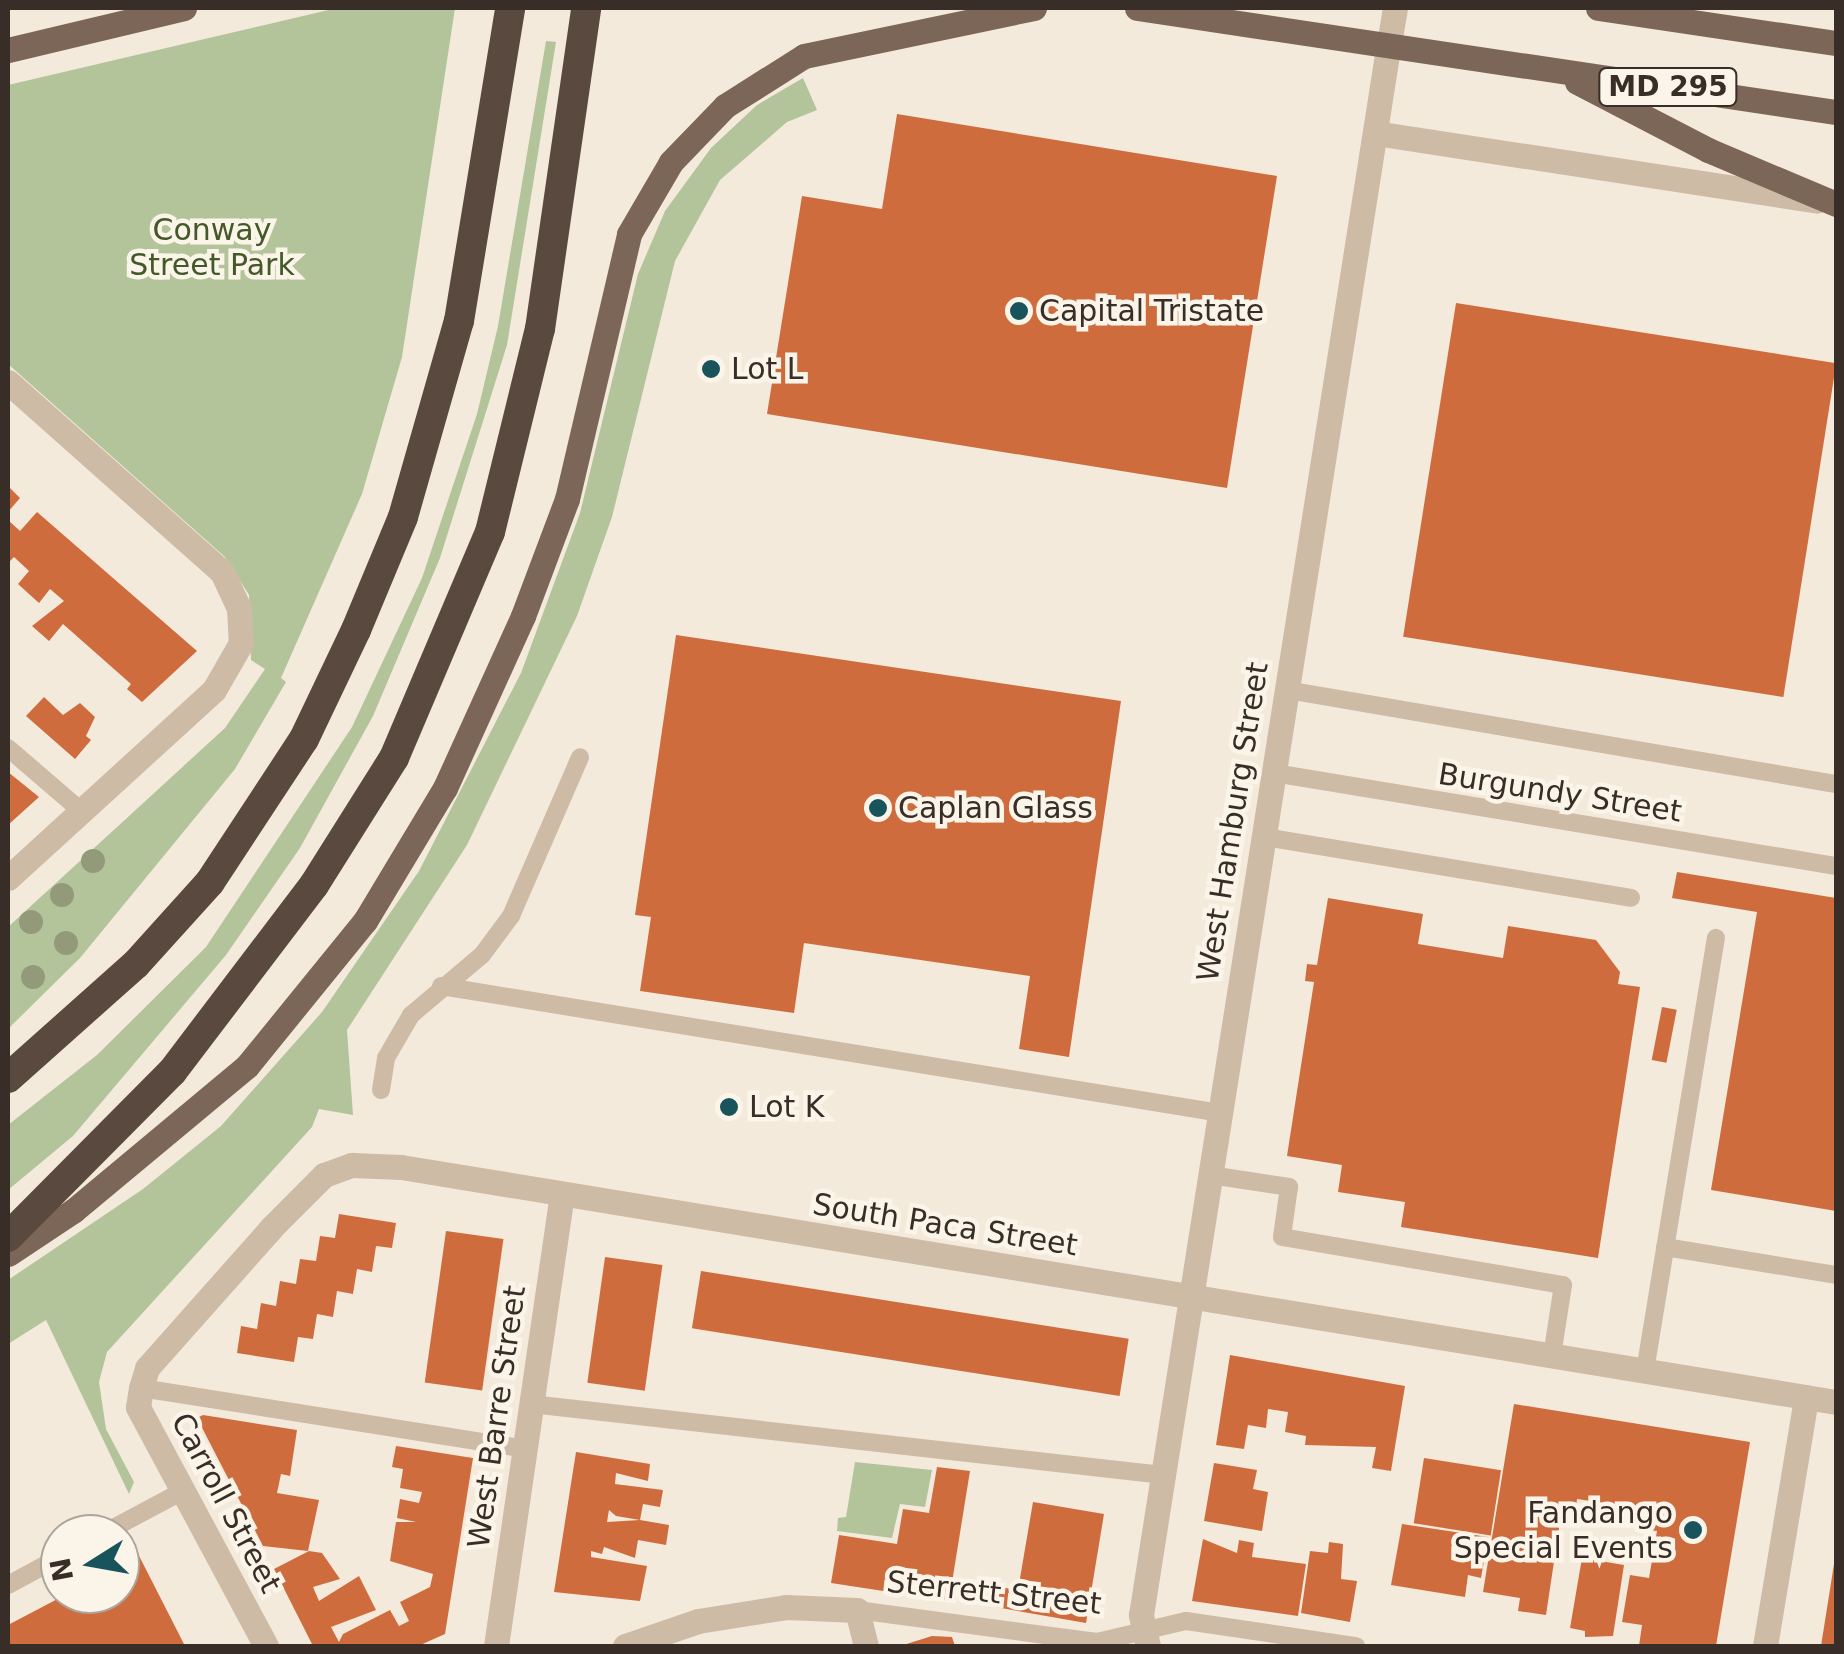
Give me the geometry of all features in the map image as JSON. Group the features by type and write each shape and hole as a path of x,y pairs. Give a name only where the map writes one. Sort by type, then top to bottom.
{"highway":[{"path":"8,1078 136,964 210,882 304,740 356,630 403,517 442,391 510,8"},
{"path":"8,1237 172,1072 314,886 394,758 490,532 540,329 585,16"}],"main road":[{"path":"8,50 184,8"},
{"path":"8,1254 87,1200 246,1066 365,921 445,788 523,616 567,499 629,234 671,162 725,106 804,56 1034,8"},
{"name":"MD 295","path":"1137,8 1388,49 1836,112"},
{"name":"MD 295","path":"1598,8 1836,43"},
{"path":"1559,72 1708,150 1836,204"}],"street":[{"name":"West Hamburg Street","path":"1146,1639 1141,1615 1394,8"},
{"path":"1375,133 1836,204"},
{"path":"8,382 222,572 240,626 239,655 214,690 8,878"},
{"name":"South Paca Street","path":"140,1388 147,1368 272,1227 340,1167 401,1167 1836,1402"},
{"name":"West Barre Street","path":"496,1646 562,1196"},
{"name":"Carroll Street","path":"140,1388 138,1406 266,1646"},
{"path":"1765,1646 1806,1397"},
{"name":"Sterrett Street","path":"626,1646 747,1609 857,1610"},
{"path":"857,1610 866,1646"}],"lane":[{"path":"1287,690 1836,784"},
{"path":"8,748 80,810"},
{"path":"381,1090 386,1058 411,1016 441,986 482,955 511,916 580,756"},
{"name":"Burgundy Street","path":"1274,773 1836,866"},
{"path":"1264,837 1631,898"},
{"path":"1645,1371 1716,938"},
{"path":"441,986 1220,1113"},
{"path":"1210,1175 1289,1187 1282,1237 1563,1285 1552,1356"},
{"path":"1665,1247 1836,1274"},
{"path":"140,1388 526,1449"},
{"path":"532,1404 1163,1474"},
{"path":"140,1514 183,1491"},
{"path":"8,1585 40,1568"},
{"name":"Sterrett Street","path":"857,1610 1097,1642 1146,1639 1186,1621 1356,1646"}],"green space":[{"name":"Conway Street Park","path":"337,8 455,8 402,357 362,494 281,678 286,682 235,769 80,958 8,1029 8,927 225,728 265,669 251,660 249,595 225,557 8,364 8,85"},
{"path":"546,41 556,42 507,345 440,558 373,716 300,848 226,955 73,1136 8,1190 8,1125 97,1055 206,947 352,727 422,578 477,414 498,326"},
{"path":"803,78 817,110 787,122 720,180 675,261 612,517 577,616 467,845 347,1030 353,1115 319,1109 312,1127 107,1352 99,1382 106,1429 134,1482 129,1494 46,1320 8,1344 8,1280 143,1189 221,1126 322,1012 419,871 521,673 580,513 638,274 665,211 711,148 757,105"},
{"path":"855,1462 932,1470 925,1507 900,1504 892,1538 837,1531 838,1518 846,1517"}],"building":[{"name":"Capital Tristate","path":"897,114 1277,176 1227,488 767,414 802,196 882,209"},
{"path":"1456,303 1836,363 1783,697 1403,637"},
{"path":"8,486 20,498 8,512"},
{"path":"37,512 197,651 142,702 127,689 131,684 63,624 49,641 32,626 64,601 50,589 39,603 18,584 29,571 14,557 8,563 8,520 20,531"},
{"name":"Caplan Glass","path":"676,635 1121,701 1069,1057 1019,1049 1030,976 804,943 794,1013 640,991 651,917 635,915"},
{"path":"44,697 63,715 80,703 95,717 86,736 91,740 75,759 26,716"},
{"path":"8,772 39,797 8,825"},
{"path":"1677,872 1836,898 1836,1211 1711,1190 1757,912 1672,898"},
{"path":"1328,898 1423,914 1418,944 1503,958 1508,926 1596,940 1620,972 1618,984 1640,987 1598,1258 1401,1227 1405,1202 1338,1192 1342,1165 1287,1156 1314,982 1305,981 1307,964 1317,965"},
{"path":"1662,1007 1677,1010 1666,1063 1652,1060"},
{"path":"339,1214 396,1223 392,1248 376,1246 372,1272 357,1269 353,1294 337,1291 333,1317 317,1314 313,1339 298,1337 294,1362 237,1353 241,1326 257,1329 261,1303 276,1306 280,1281 296,1284 300,1259 316,1261 320,1236 335,1238"},
{"path":"446,1231 503,1239 482,1391 425,1383"},
{"path":"605,1257 662,1265 645,1391 587,1383"},
{"path":"701,1271 1129,1339 1120,1396 692,1328"},
{"path":"1230,1355 1405,1386 1391,1471 1372,1468 1376,1447 1305,1445 1306,1436 1285,1432 1288,1412 1268,1409 1266,1428 1248,1425 1244,1449 1216,1445"},
{"name":"Fandango Special Events","path":"1514,1404 1750,1442 1716,1646 1639,1646 1642,1625 1622,1622 1630,1575 1649,1578 1657,1531 1643,1529 1646,1510 1619,1506 1617,1518 1602,1516 1604,1503 1577,1499 1575,1517 1561,1515 1546,1615 1518,1611 1520,1598 1483,1592"},
{"path":"203,1415 297,1430 290,1476 281,1474 277,1493 319,1500 308,1551 263,1546 197,1418"},
{"path":"396,1446 473,1458 445,1634 418,1646 313,1646 274,1569 309,1551 322,1553 340,1579 313,1587 319,1601 359,1576 376,1610 331,1627 339,1642 343,1634 390,1610 399,1626 409,1621 400,1602 430,1587 433,1574 390,1561 396,1522 416,1522 397,1518 400,1499 419,1503 422,1492 400,1488 403,1469 392,1467"},
{"path":"576,1452 650,1464 648,1481 616,1473 615,1484 663,1490 660,1507 643,1504 640,1520 669,1525 666,1545 638,1540 635,1558 604,1547 602,1554 591,1551 591,1557 647,1566 640,1601 554,1592","holes":["609,1510 616,1516 640,1520 607,1522"]},
{"path":"1424,1458 1501,1470 1491,1535 1414,1523"},
{"path":"1214,1463 1257,1470 1253,1489 1268,1492 1262,1531 1204,1521"},
{"path":"937,1467 970,1471 949,1601 831,1583 839,1535 897,1544 903,1509 929,1513"},
{"path":"1033,1502 1104,1514 1086,1623 978,1604 981,1584 1018,1590"},
{"path":"1402,1524 1488,1537 1481,1578 1468,1575 1465,1597 1391,1585"},
{"path":"1203,1539 1237,1553 1239,1540 1254,1543 1252,1557 1306,1564 1298,1616 1192,1601"},
{"path":"1329,1542 1343,1544 1341,1579 1357,1581 1350,1622 1301,1613 1310,1551 1328,1553"},
{"path":"140,1558 185,1646 8,1646 8,1625 40,1608 40,1614 140,1614"},
{"path":"1582,1558 1624,1565 1613,1636 1585,1637 1585,1631 1570,1628"},
{"path":"1834,1564 1836,1646 1821,1646"},
{"path":"932,1636 952,1637 955,1646 900,1646"}],"place":[{"name":"Capital Tristate","path":"1019,311"},
{"name":"Lot L","path":"711,369"},
{"name":"Caplan Glass","path":"878,808"},
{"name":"Lot K","path":"729,1107"},
{"name":"Fandango Special Events","path":"1693,1530"}]}
